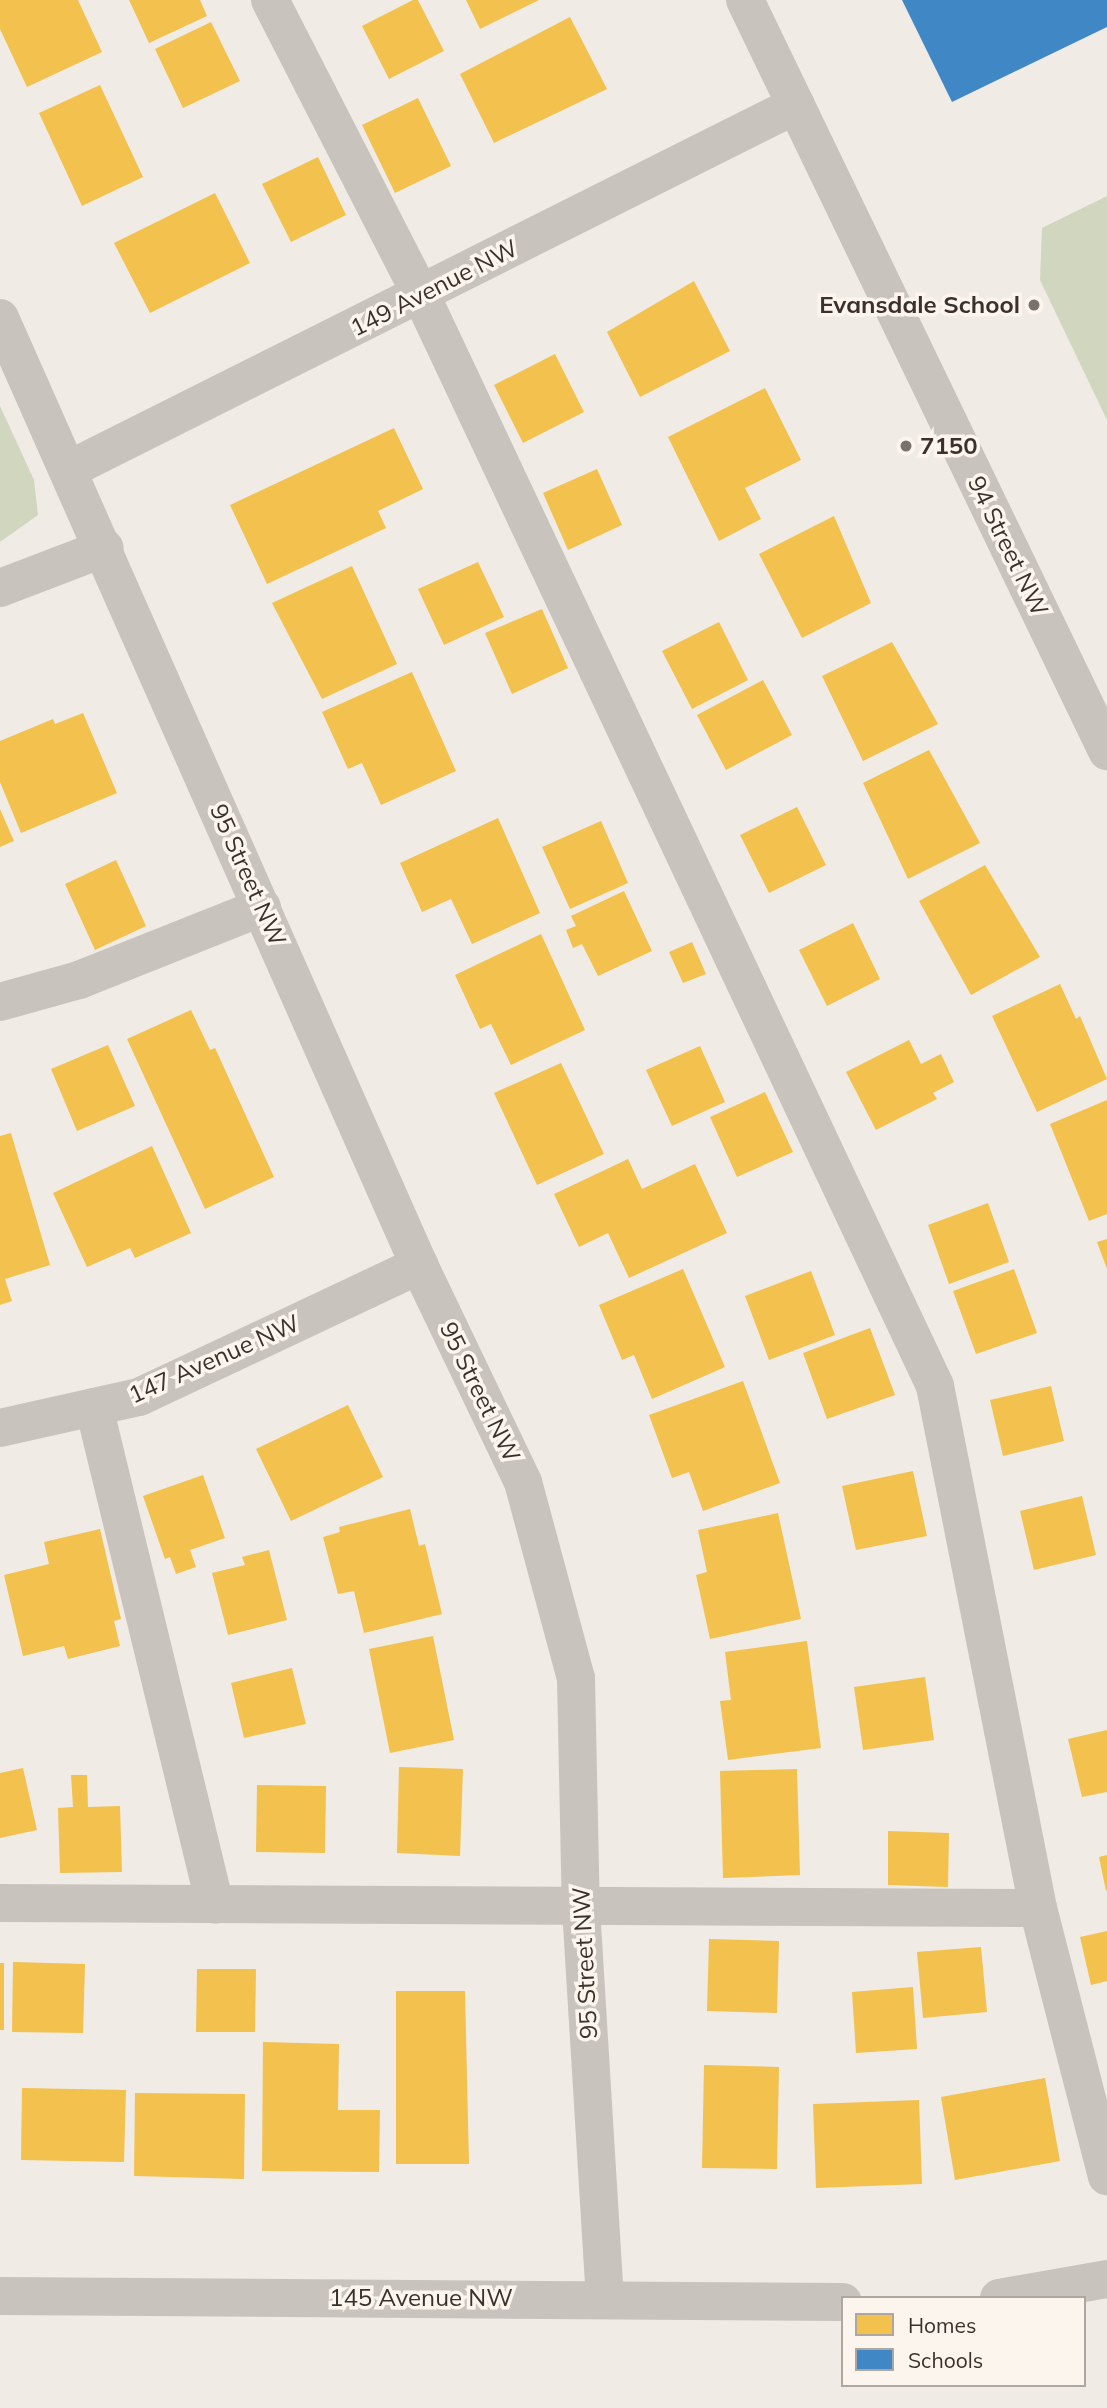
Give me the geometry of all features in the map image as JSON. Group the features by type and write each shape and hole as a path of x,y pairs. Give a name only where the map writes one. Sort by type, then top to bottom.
{"street":[{"path":"270,0 421,295 935,1386 1038,1908 1107,2176"},
{"name":"94 Street NW","path":"745,0 1107,751"},
{"name":"149 Avenue NW","path":"70,469 796,105"},
{"name":"95 Street NW","path":"0,318 105,548 419,1265 523,1482 576,1678 580,1908 605,2299"},
{"path":"0,588 105,548"},
{"path":"0,1002 79,980 262,907"},
{"name":"147 Avenue NW","path":"0,1428 139,1397 419,1265"},
{"path":"94,1407 215,1905"},
{"path":"0,1902 580,1908 1038,1908"},
{"path":"1010,2296 1107,2279"},
{"name":"145 Avenue NW","path":"0,2296 841,2302"}],"green space":[{"path":"1107,196 1107,420 1040,280 1042,228"},
{"path":"0,406 34,480 38,515 0,542"}],"building: Homes":[{"path":"0,0 78,0 102,52 27,87 0,29"},
{"path":"129,0 200,0 207,16 149,43"},
{"path":"413,0 418,0 444,51 389,79 362,26"},
{"path":"466,0 539,0 480,29"},
{"path":"570,17 607,89 494,143 460,74"},
{"path":"211,22 240,81 183,108 155,49"},
{"path":"100,85 143,177 82,206 39,113"},
{"path":"418,98 451,166 395,193 362,125"},
{"path":"318,157 346,215 291,242 262,184"},
{"path":"215,193 250,263 150,313 114,243"},
{"path":"694,281 730,351 640,397 607,332"},
{"path":"555,354 584,412 523,443 494,385"},
{"path":"765,388 801,460 745,488 761,519 719,541 668,437"},
{"path":"394,428 423,489 378,511 386,528 267,584 230,505"},
{"path":"597,469 622,525 568,550 543,493"},
{"path":"834,516 871,603 802,638 759,554"},
{"path":"478,562 504,617 444,645 418,589"},
{"path":"352,566 397,664 322,699 272,603"},
{"path":"542,609 568,668 512,694 485,633"},
{"path":"719,622 748,680 692,709 662,651"},
{"path":"892,642 938,724 863,761 822,676"},
{"path":"412,672 456,771 381,805 362,763 348,769 322,712"},
{"path":"763,680 792,735 726,770 697,715"},
{"path":"83,713 117,793 21,833 0,782 0,741 53,719 55,724"},
{"path":"929,750 980,843 908,879 863,783"},
{"path":"797,807 826,865 769,893 740,835"},
{"path":"0,809 14,841 0,847"},
{"path":"498,818 540,913 472,944 451,899 422,912 400,863"},
{"path":"601,821 628,883 570,909 542,847"},
{"path":"116,860 146,926 95,950 65,884"},
{"path":"985,865 1040,957 971,995 919,901"},
{"path":"624,891 652,951 598,976 582,944 573,948 566,930 576,926 571,916"},
{"path":"853,923 880,979 827,1006 799,950"},
{"path":"541,934 585,1030 511,1065 491,1024 480,1029 455,975"},
{"path":"692,942 706,974 683,983 669,952"},
{"path":"1060,984 1076,1019 1080,1016 1107,1079 1037,1112 992,1016"},
{"path":"191,1010 210,1050 215,1048 274,1177 205,1209 127,1039"},
{"path":"909,1040 921,1064 941,1054 954,1082 933,1093 937,1099 876,1130 846,1072"},
{"path":"108,1045 135,1106 77,1131 51,1069"},
{"path":"700,1046 725,1102 672,1126 646,1070"},
{"path":"561,1063 604,1154 537,1185 494,1093"},
{"path":"765,1092 793,1152 737,1177 710,1117"},
{"path":"1107,1100 1107,1214 1089,1221 1050,1124"},
{"path":"11,1133 50,1265 5,1279 12,1301 0,1305 0,1136"},
{"path":"152,1146 191,1233 135,1258 130,1248 87,1267 53,1193"},
{"path":"628,1159 642,1189 695,1164 727,1233 629,1278 608,1233 579,1247 554,1194"},
{"path":"988,1203 1009,1262 949,1284 928,1225"},
{"path":"1107,1239 1107,1269 1097,1242"},
{"path":"683,1269 725,1367 652,1399 634,1355 622,1360 599,1305"},
{"path":"1014,1269 1037,1333 976,1354 953,1291"},
{"path":"811,1271 835,1335 769,1360 745,1296"},
{"path":"870,1328 895,1395 827,1419 803,1353"},
{"path":"743,1381 780,1483 703,1511 689,1472 672,1478 649,1415"},
{"path":"1051,1386 1064,1441 1003,1456 990,1400"},
{"path":"348,1405 383,1477 291,1521 256,1449"},
{"path":"913,1471 927,1536 856,1550 842,1486"},
{"path":"203,1475 225,1538 190,1550 196,1567 176,1574 170,1557 165,1559 143,1496"},
{"path":"1082,1496 1096,1555 1034,1570 1020,1511"},
{"path":"410,1509 419,1546 425,1544 442,1614 364,1633 354,1591 338,1594 323,1537 340,1532 339,1527"},
{"path":"778,1513 801,1619 710,1639 696,1575 707,1572 698,1530"},
{"path":"100,1529 121,1619 114,1621 120,1646 68,1659 64,1646 23,1656 4,1575 49,1564 44,1542"},
{"path":"269,1550 287,1620 228,1635 212,1573 245,1565 242,1557"},
{"path":"433,1636 454,1740 390,1753 369,1649"},
{"path":"807,1641 821,1748 728,1760 720,1701 731,1700 725,1652"},
{"path":"292,1668 306,1724 244,1738 231,1683"},
{"path":"925,1677 934,1740 863,1750 854,1687"},
{"path":"1107,1730 1107,1792 1082,1797 1068,1739"},
{"path":"399,1767 463,1769 460,1856 397,1853"},
{"path":"23,1768 37,1830 0,1838 0,1773"},
{"path":"797,1769 800,1875 723,1878 720,1771"},
{"path":"71,1775 87,1775 88,1807 120,1806 122,1872 60,1873 58,1808 73,1807"},
{"path":"257,1785 326,1786 325,1853 256,1852"},
{"path":"888,1831 949,1833 948,1887 888,1885"},
{"path":"1107,1855 1107,1890 1106,1891 1099,1857"},
{"path":"1107,1931 1107,1981 1091,1985 1080,1937"},
{"path":"709,1939 779,1941 777,2013 707,2011"},
{"path":"981,1947 987,2012 923,2018 917,1952"},
{"path":"13,1962 85,1964 83,2033 12,2032"},
{"path":"0,1963 4,1963 4,2030 0,2030"},
{"path":"197,1969 256,1969 255,2032 196,2032"},
{"path":"913,1987 917,2049 856,2053 852,1992"},
{"path":"396,1991 465,1991 469,2164 396,2164"},
{"path":"263,2042 339,2044 338,2110 380,2110 379,2172 262,2171"},
{"path":"704,2065 779,2067 777,2169 702,2168"},
{"path":"1045,2078 1060,2161 955,2180 941,2097"},
{"path":"22,2088 126,2090 124,2162 21,2160"},
{"path":"135,2093 245,2094 244,2179 134,2176"},
{"path":"919,2100 922,2184 816,2188 813,2104"}],"building: Schools":[{"path":"902,0 1107,0 1107,27 952,102"}],"place":[{"name":"Evansdale School","path":"1034,305"},
{"name":"7150","path":"906,446"}]}
